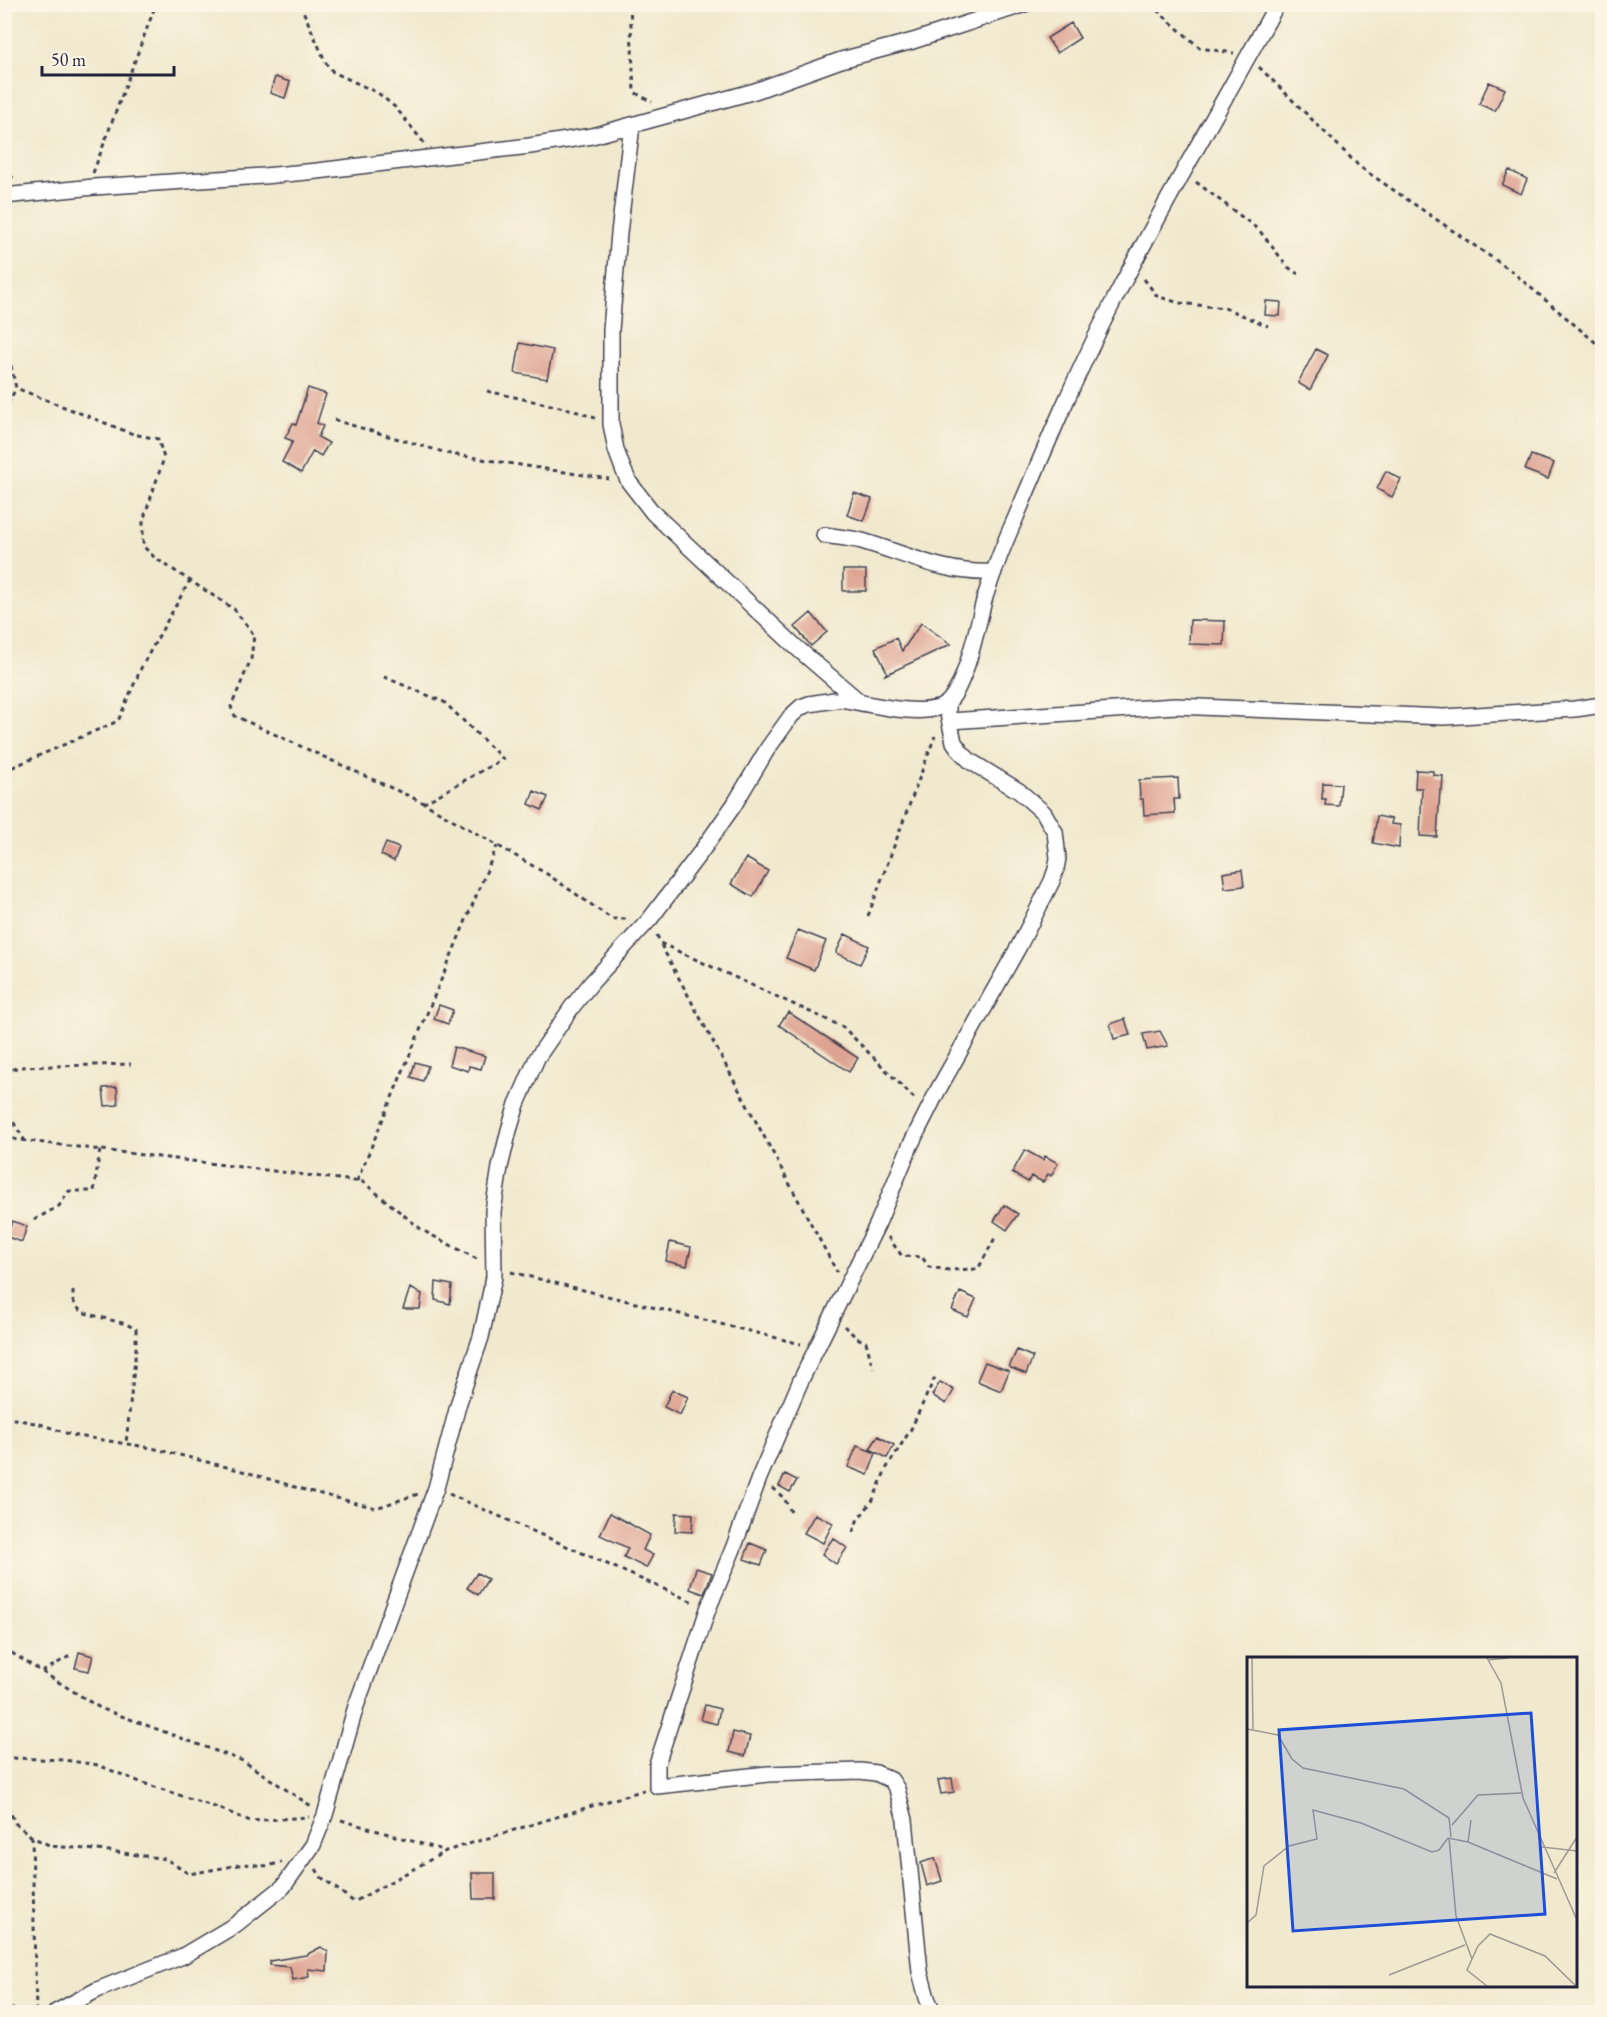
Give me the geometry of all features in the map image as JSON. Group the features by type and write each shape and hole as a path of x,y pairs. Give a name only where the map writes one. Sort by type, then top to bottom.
{"street":[{"path":"4,196 94,186 264,176 436,158 592,136 755,91 841,60 913,42 1025,4"},
{"path":"56,2013 97,1990 183,1956 249,1916 283,1887 296,1872 313,1845 325,1815 356,1706 436,1488 459,1402 487,1314 495,1268 493,1211 500,1167 509,1130 537,1058 572,1007 650,919 718,828 790,716 801,707 820,701 841,699 901,710 922,711 948,703 961,679 994,572 1075,378 1183,172 1277,4"},
{"path":"632,125 619,233 611,330 611,424 616,450 629,482 640,499 674,534 797,648 861,703"},
{"path":"824,535 858,540 939,567 978,573 994,572"},
{"path":"933,2013 920,1972 905,1820 897,1789 891,1780 876,1773 860,1771 768,1774 657,1786 657,1764 708,1609 792,1398 845,1286 878,1223 910,1146 961,1046 1052,881 1058,858 1055,832 1041,808 1019,791 970,761 961,752 954,742 948,703"},
{"path":"950,721 1175,706 1443,717 1575,709 1602,705"}],"path":[{"path":"94,186 93,173 156,4"},
{"path":"300,4 308,26 326,63 333,72 361,84 387,100 436,158"},
{"path":"630,4 634,92 674,114"},
{"path":"1150,4 1200,48 1248,56 1360,167 1510,270 1602,348"},
{"path":"1183,172 1259,230 1288,267 1298,274"},
{"path":"1134,265 1157,296 1179,303 1225,308 1268,326"},
{"path":"4,321 16,388 4,412"},
{"path":"16,388 133,434 158,439 164,458 142,521 143,546 155,558 234,609 255,635 251,659 231,707 235,716 424,803 547,874 612,919 650,919 660,943 845,1286"},
{"path":"487,391 569,409 611,424"},
{"path":"334,420 450,454 629,482"},
{"path":"4,771 118,721 142,666 190,580"},
{"path":"384,677 444,702 503,759 424,803"},
{"path":"867,916 935,737"},
{"path":"357,1181 497,846"},
{"path":"660,943 843,1027 928,1111"},
{"path":"4,1072 19,1067 131,1064"},
{"path":"4,1107 25,1141"},
{"path":"4,1138 363,1182 422,1230 495,1268 816,1348"},
{"path":"34,1220 59,1206 69,1191 94,1191 100,1149"},
{"path":"878,1223 902,1256 922,1257 929,1267 978,1269 996,1236"},
{"path":"73,1291 73,1301 81,1312 126,1324 136,1329 126,1443"},
{"path":"832,1314 857,1338 866,1342 873,1368"},
{"path":"853,1532 857,1521 873,1500 886,1469 911,1429 936,1375"},
{"path":"4,1417 40,1424 72,1435 126,1443 246,1472 305,1491 376,1508 436,1488 708,1609"},
{"path":"759,1478 784,1498 790,1512"},
{"path":"4,1648 100,1708 243,1761 325,1815 446,1851"},
{"path":"42,1672 73,1654"},
{"path":"4,1760 13,1758 54,1760 98,1765 250,1821 325,1815"},
{"path":"4,1798 15,1823 32,1837"},
{"path":"4,2003 17,2013"}],"building":[{"path":"1071,23 1080,38 1057,53 1047,38"},
{"path":"275,77 290,82 285,98 270,93"},
{"path":"1489,82 1505,89 1495,111 1479,104"},
{"path":"1509,170 1527,179 1521,194 1502,185"},
{"path":"1266,301 1281,302 1280,316 1265,315"},
{"path":"520,343 553,350 547,379 515,373"},
{"path":"1316,349 1328,355 1310,390 1298,383"},
{"path":"308,388 326,394 317,423 323,426 318,437 329,443 321,456 313,451 301,473 282,462 293,441 285,438 293,423 296,425"},
{"path":"1531,455 1554,463 1548,479 1525,470"},
{"path":"1386,471 1401,479 1392,497 1377,489"},
{"path":"854,493 872,499 864,521 847,515"},
{"path":"843,570 866,570 866,591 843,591"},
{"path":"811,613 827,632 811,646 795,627"},
{"path":"1190,620 1225,621 1224,645 1189,644"},
{"path":"921,623 951,644 885,675 887,672 875,648 896,638 902,651"},
{"path":"1416,770 1433,771 1433,775 1443,776 1437,837 1420,836 1422,788 1415,788"},
{"path":"1178,778 1179,799 1174,799 1175,813 1144,815 1139,780"},
{"path":"1323,783 1341,784 1339,806 1325,805 1326,799 1322,799"},
{"path":"534,791 548,797 542,810 529,804"},
{"path":"1377,816 1392,819 1391,824 1400,825 1399,848 1373,843"},
{"path":"386,843 399,848 394,861 381,855"},
{"path":"746,858 768,871 753,897 731,884"},
{"path":"1242,870 1244,886 1225,888 1223,873"},
{"path":"798,930 826,941 814,970 786,958"},
{"path":"845,934 869,946 860,964 836,953"},
{"path":"439,1005 453,1010 448,1024 434,1019"},
{"path":"788,1012 858,1058 849,1072 779,1025"},
{"path":"1125,1019 1130,1035 1114,1039 1110,1024"},
{"path":"1160,1031 1168,1046 1147,1050 1143,1034"},
{"path":"454,1047 485,1056 481,1069 469,1066 468,1071 449,1065"},
{"path":"415,1062 428,1066 423,1081 411,1077"},
{"path":"117,1087 118,1105 105,1106 103,1088"},
{"path":"1025,1150 1043,1160 1045,1156 1058,1163 1051,1176 1048,1174 1043,1182 1031,1176 1028,1182 1012,1173"},
{"path":"1004,1205 1018,1214 1007,1230 994,1221"},
{"path":"12,1221 27,1226 22,1242 7,1237"},
{"path":"670,1242 691,1247 687,1266 666,1261"},
{"path":"436,1282 452,1285 450,1304 435,1300"},
{"path":"410,1288 422,1294 420,1309 403,1309"},
{"path":"960,1292 976,1299 968,1317 952,1310"},
{"path":"1017,1350 1033,1357 1026,1374 1009,1367"},
{"path":"985,1362 1009,1371 1001,1391 977,1381"},
{"path":"940,1382 954,1390 946,1404 932,1395"},
{"path":"672,1390 688,1397 680,1415 664,1407"},
{"path":"878,1436 894,1445 887,1458 870,1449"},
{"path":"857,1446 876,1453 868,1475 848,1467"},
{"path":"785,1474 797,1480 790,1492 779,1486"},
{"path":"610,1513 650,1535 643,1550 653,1555 646,1568 624,1557 628,1548 600,1535"},
{"path":"676,1513 693,1514 692,1532 675,1531"},
{"path":"815,1514 833,1523 823,1543 804,1533"},
{"path":"833,1538 847,1548 836,1564 822,1554"},
{"path":"750,1543 767,1550 761,1565 744,1559"},
{"path":"696,1568 712,1573 704,1594 690,1589"},
{"path":"477,1573 488,1579 478,1595 467,1588"},
{"path":"79,1652 93,1656 89,1671 75,1668"},
{"path":"705,1705 720,1709 717,1724 701,1720"},
{"path":"733,1732 750,1736 745,1756 729,1752"},
{"path":"952,1778 954,1792 941,1794 938,1780"},
{"path":"935,1858 942,1881 927,1886 921,1863"},
{"path":"472,1873 495,1873 495,1899 473,1899"},
{"path":"321,1947 328,1952 327,1971 308,1969 309,1977 293,1980 290,1967 270,1965 270,1961 306,1955"}]}
